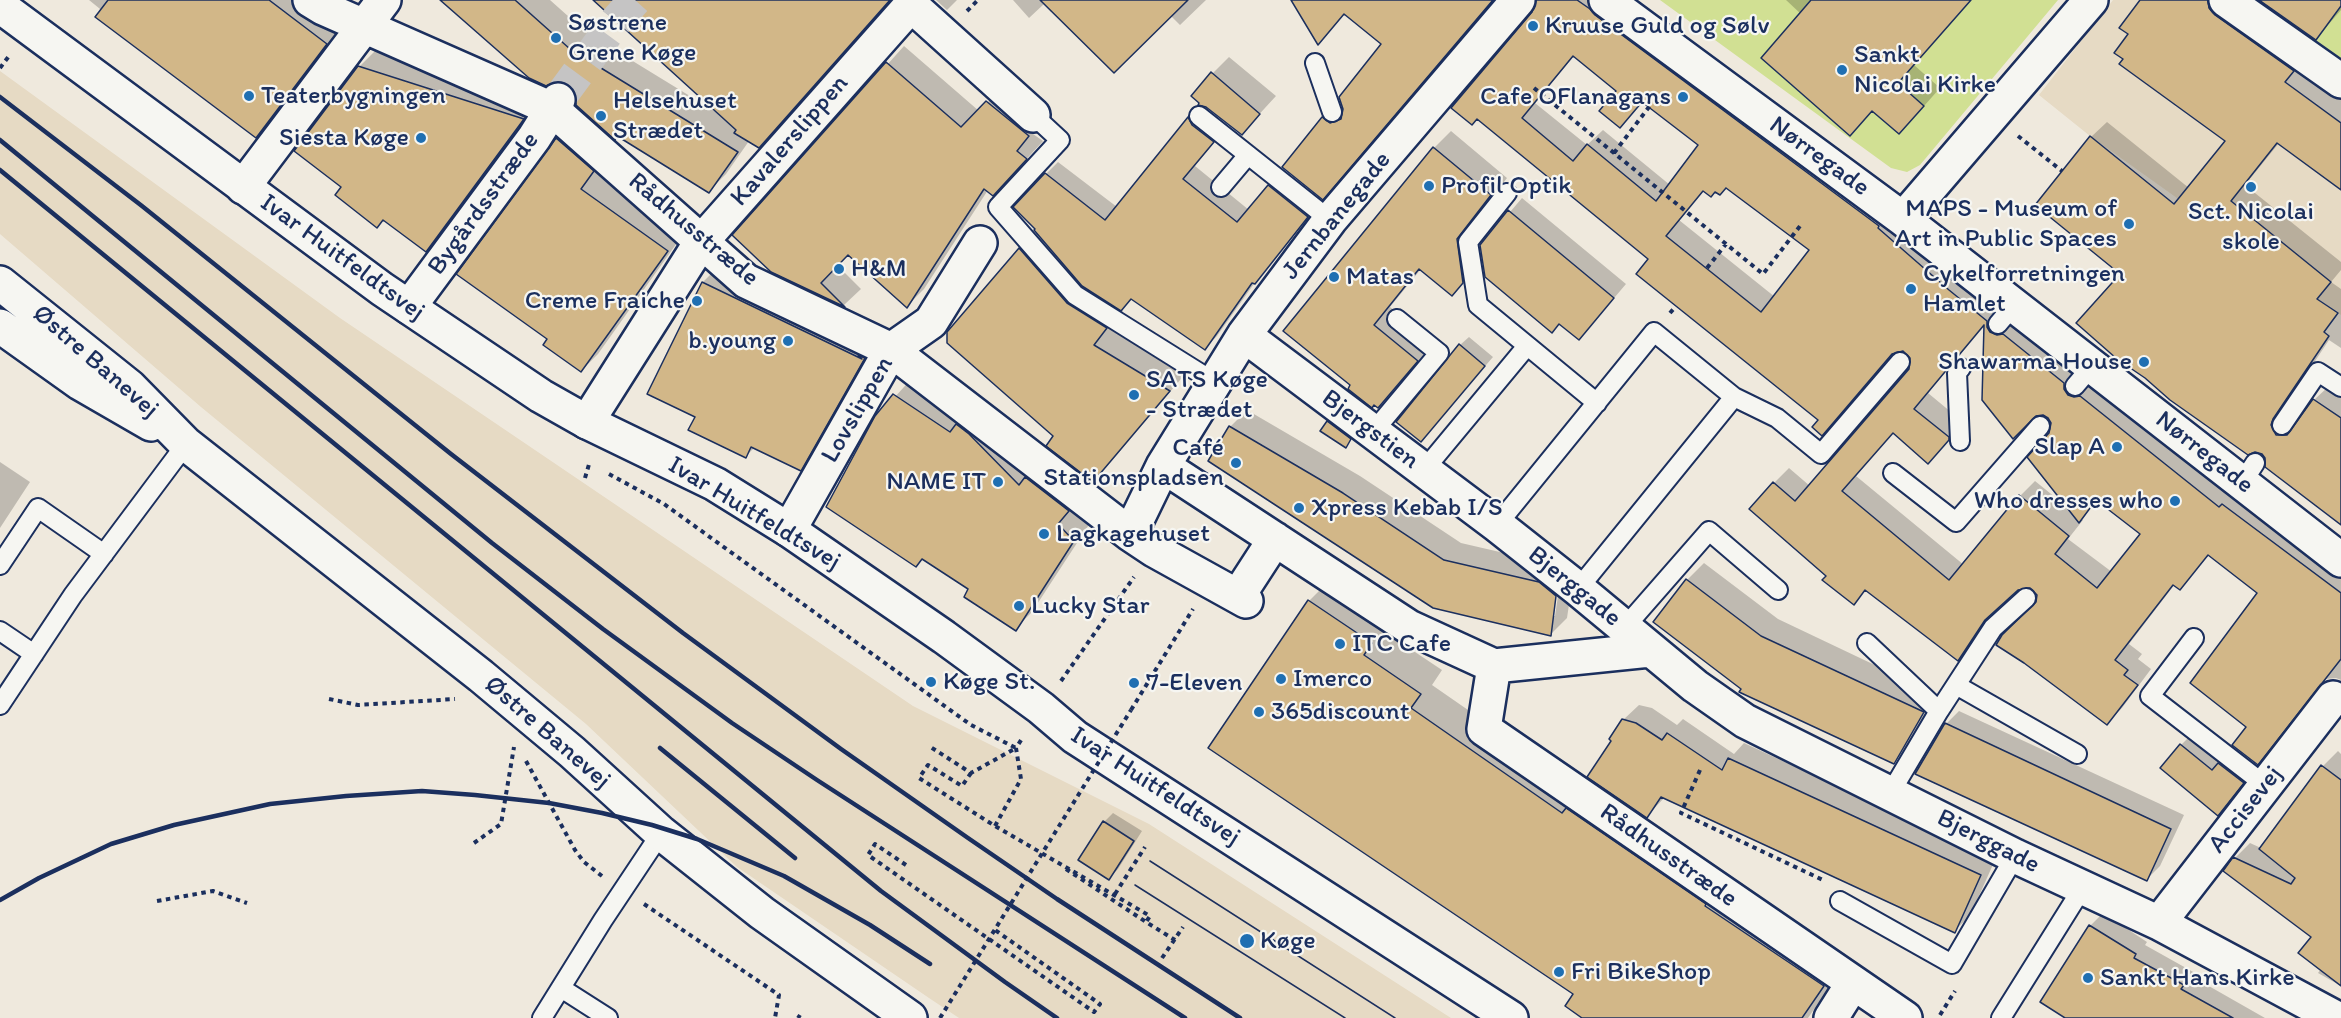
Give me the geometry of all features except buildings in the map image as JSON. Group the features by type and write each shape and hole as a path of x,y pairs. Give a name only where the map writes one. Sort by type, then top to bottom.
{"street":[{"name":"Rådhusstræde","path":"310,0 365,26 555,104 701,242 746,281 891,350 1142,542 1242,598 1275,539"},
{"path":"243,187 384,0"},
{"name":"Jernbanegade","path":"1142,542 1169,457 1244,335 1381,152 1518,0"},
{"name":"Nørregade","path":"1606,0 1903,219 2006,315 2083,376 2249,473 2340,558"},
{"path":"1903,219 2091,0"},
{"path":"2226,0 2341,81"},
{"name":"Kavalerslippen","path":"587,422 701,242 910,5 1033,115"},
{"name":"Ivar Huitfeldtsvej","path":"0,6 409,307 541,396 587,422 716,484 789,530 944,637 1041,708 1075,737 1511,1018"},
{"name":"Bygårdsstræde","path":"409,307 534,138 555,104"},
{"name":"Lovslippen","path":"789,530 891,350 932,322 980,243"},
{"name":"Østre Banevej","path":"0,283 130,387 186,444 481,676 572,752 661,834 762,913 910,1018"},
{"name":"Østre Banevej","path":"0,326 80,383 186,444"},
{"name":"Bjergstien","path":"1244,335 1497,525"},
{"path":"1169,457 1275,539 1409,627 1494,666"},
{"name":"Bjerggade","path":"1497,525 1695,686 1745,721 2015,856 2158,923 2336,1018"},
{"name":"Bjerggade","path":"1494,666 1650,650"},
{"name":"Rådhusstræde","path":"1494,666 1484,729 1905,1018"},
{"name":"Accisevej","path":"2158,923 2333,698"},
{"path":"1831,1018 1853,983"}],"lane":[{"path":"1315,63 1332,112"},
{"path":"1033,115 1060,140 998,207 1075,295 1214,382"},
{"path":"1198,116 1330,220"},
{"path":"1221,187 1248,155"},
{"path":"1507,193 1468,242 1478,305 1597,403"},
{"path":"1373,432 1439,353 1397,319"},
{"path":"1497,525 1654,332 1734,397 1778,418 1821,454 1900,363"},
{"path":"1424,470 1527,346"},
{"path":"1960,441 1957,373 1961,368"},
{"path":"2282,425 2318,372 2341,387"},
{"path":"1578,589 1734,397"},
{"path":"1893,473 1956,522 2040,426"},
{"path":"0,705 104,554 186,444"},
{"path":"0,565 38,508 104,554"},
{"path":"1625,627 1709,531 1778,590"},
{"path":"1891,792 1939,711 1994,628 2026,598"},
{"path":"0,631 34,654"},
{"path":"2194,638 2150,696 2265,785"},
{"path":"1867,643 1939,711"},
{"path":"1956,685 2077,754"},
{"path":"542,1018 661,834"},
{"path":"1840,901 1952,964 2015,856"},
{"path":"2001,1018 2083,887"},
{"path":"561,988 608,1018"}],"path":[{"path":"1534,88 1763,274 1800,226"},
{"path":"1614,153 1652,103"},
{"path":"2009,129 2062,171"},
{"path":"1707,268 1726,244"},
{"path":"1142,542 1016,748 971,773 962,786 928,765 919,778 994,826 1150,916 1146,922"},
{"path":"940,1018 1178,635"},
{"path":"329,699 358,705 459,699"},
{"path":"970,725 1016,748"},
{"path":"474,843 501,824 515,740 575,850 591,868 779,995 775,1018"},
{"path":"929,746 971,773"},
{"path":"994,826 1021,779 1016,748"},
{"path":"1700,770 1681,813 1833,885 1840,901"},
{"path":"906,865 875,844 868,855 1094,1012 1100,1004 995,930"},
{"path":"1115,894 1145,848"},
{"path":"1042,854 1175,940"},
{"path":"157,901 213,891 247,903"},
{"path":"1162,958 1183,927"}],"shaded area":[{"name":"Sct. Nicolai skole","path":"2113,0 2170,0 2341,124 2341,315 2090,136 2039,95"},
{"path":"0,71 340,318 913,706 1149,824 1451,1018 959,1018 737,867 586,724 201,407 0,234"}],"green space":[{"path":"1660,0 2058,0 1920,165 1907,172 1891,168"},
{"path":"2341,5 2341,61 2313,41"}],"tunnel":[{"path":"558,100 616,21 635,0"}],"tram line":[{"path":"1150,861 1395,1018"},
{"path":"1135,885 1345,1018"}],"railway":[{"path":"0,97 142,206 451,454 683,633 841,749 968,838 1240,1018"},
{"path":"0,140 492,543 603,629 732,723 817,780 1185,1018"},
{"path":"0,170 881,891 1057,1018"},
{"path":"660,748 795,858"},
{"path":"0,900 39,878 111,844 174,825 270,804 422,791 549,803 652,825 697,839 784,876 870,925 930,964"}],"place":[{"name":"Kruuse Guld og Sølv","path":"1533,26"},
{"name":"Søstrene Grene Køge","path":"556,38"},
{"name":"Sankt Nicolai Kirke","path":"1842,70"},
{"name":"Teaterbygningen","path":"249,96"},
{"name":"Cafe OFlanagans","path":"1683,97"},
{"name":"Helsehuset Strædet","path":"601,116"},
{"name":"Siesta Køge","path":"421,138"},
{"name":"Profil Optik","path":"1429,186"},
{"name":"Sct. Nicolai skole","path":"2251,187"},
{"name":"MAPS - Museum of Art in Public Spaces","path":"2129,224"},
{"name":"H&M","path":"839,269"},
{"name":"Matas","path":"1334,277"},
{"name":"Cykelforretningen Hamlet","path":"1911,289"},
{"name":"Creme Fraiche","path":"697,301"},
{"name":"b.young","path":"788,341"},
{"name":"Shawarma House","path":"2144,362"},
{"name":"SATS Køge - Strædet","path":"1134,395"},
{"name":"Slap A","path":"2117,447"},
{"name":"Café Stationspladsen","path":"1236,463"},
{"name":"NAME IT","path":"998,482"},
{"name":"Who dresses who","path":"2175,501"},
{"name":"Xpress Kebab I/S","path":"1299,508"},
{"name":"Lagkagehuset","path":"1044,534"},
{"name":"Lucky Star","path":"1019,606"},
{"name":"ITC Cafe","path":"1340,644"},
{"name":"Imerco","path":"1281,679"},
{"name":"Køge St.","path":"931,682"},
{"name":"7-Eleven","path":"1134,683"},
{"name":"365discount","path":"1259,712"},
{"name":"Køge","path":"1247,941"},
{"name":"Fri BikeShop","path":"1559,972"},
{"name":"Sankt Hans Kirke","path":"2088,978"}]}
